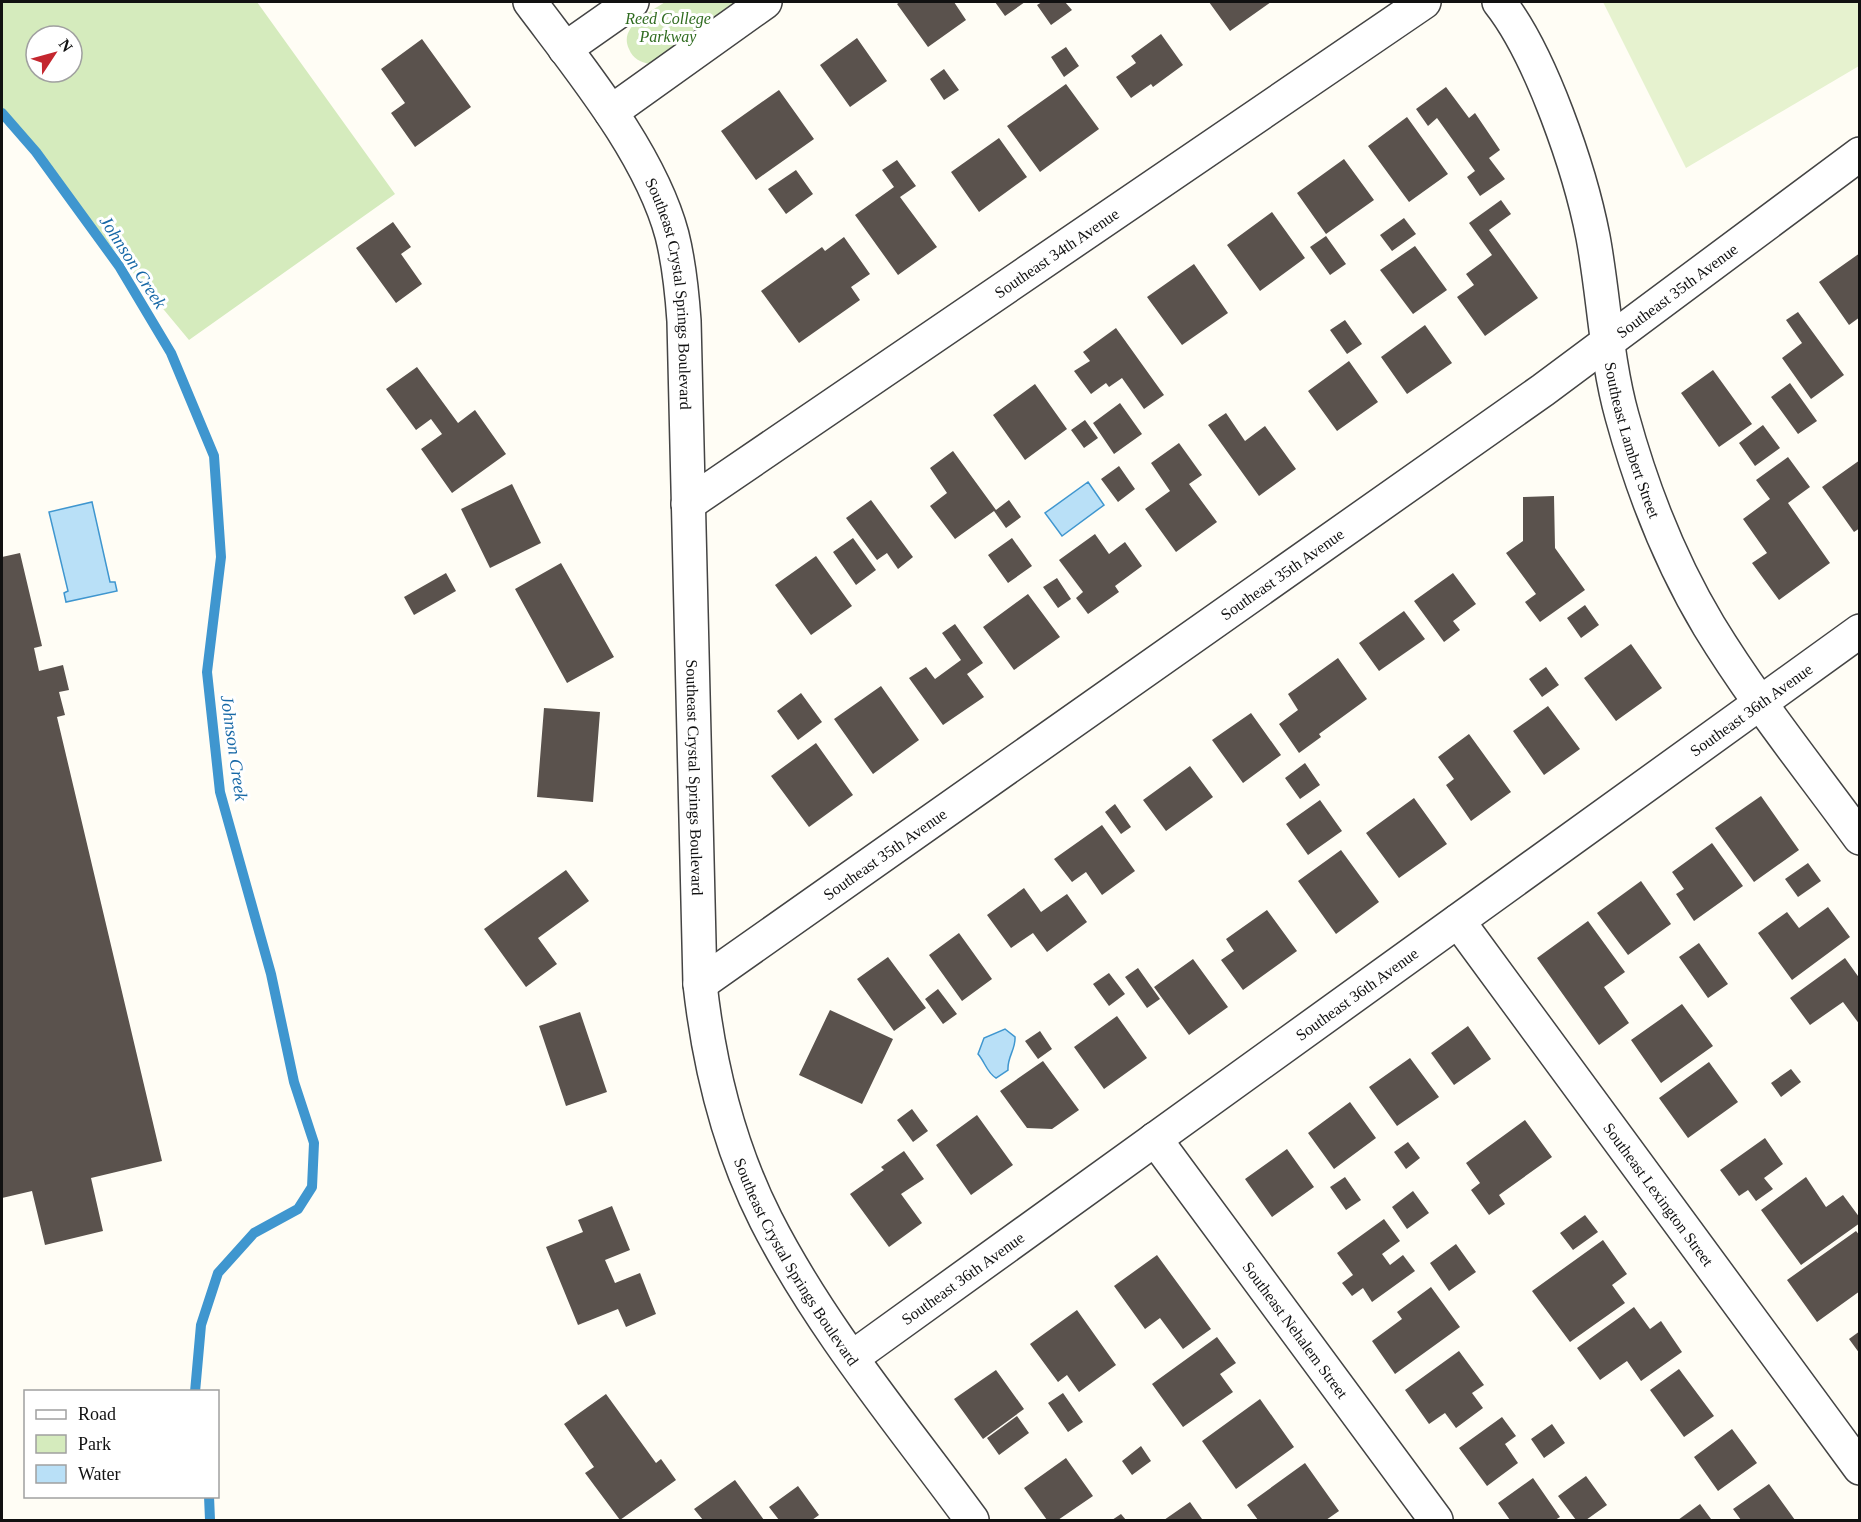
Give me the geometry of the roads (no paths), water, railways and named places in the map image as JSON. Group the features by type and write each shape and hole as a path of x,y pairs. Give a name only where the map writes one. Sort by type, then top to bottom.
{"street":[{"name":"Southeast Crystal Springs Boulevard","path":"530,2 610,112 651,182 663,208 681,279 700,984 706,1042 736,1149 766,1219 809,1295 972,1521"},
{"path":"565,49 632,2"},
{"path":"610,112 765,2"},
{"name":"Southeast 34th Avenue","path":"688,504 1424,2"},
{"name":"Southeast Lambert Street","path":"1498,2 1528,49 1565,137 1592,235 1622,414 1653,511 1676,564 1709,626 1860,838"},
{"name":"Southeast 35th Avenue","path":"700,984 1494,424 1860,154"},
{"name":"Southeast 36th Avenue","path":"853,1357 1860,631"},
{"name":"Southeast Lexington Street","path":"1458,921 1860,1468"},
{"name":"Southeast Nehalem Street","path":"1155,1139 1436,1521"}],"water":[{"path":"1088,482 1104,505 1062,536 1045,513"},
{"path":"92,502 110,582 115,582 117,591 66,602 64,593 68,591 49,512"},
{"path":"1005,1029 1015,1037 1015,1041 1008,1070 996,1078 978,1054 984,1038"}],"waterway":[{"name":"Johnson Creek","path":"2,113 36,152 119,266 171,353 214,456 221,557 207,672 220,792 271,974 294,1082 314,1143 312,1187 298,1209 254,1233 218,1273 201,1325 195,1390"},
{"name":"Johnson Creek","path":"209,1498 210,1520"}],"park label":[{"name":"Reed College Parkway","path":"668,27"}]}
